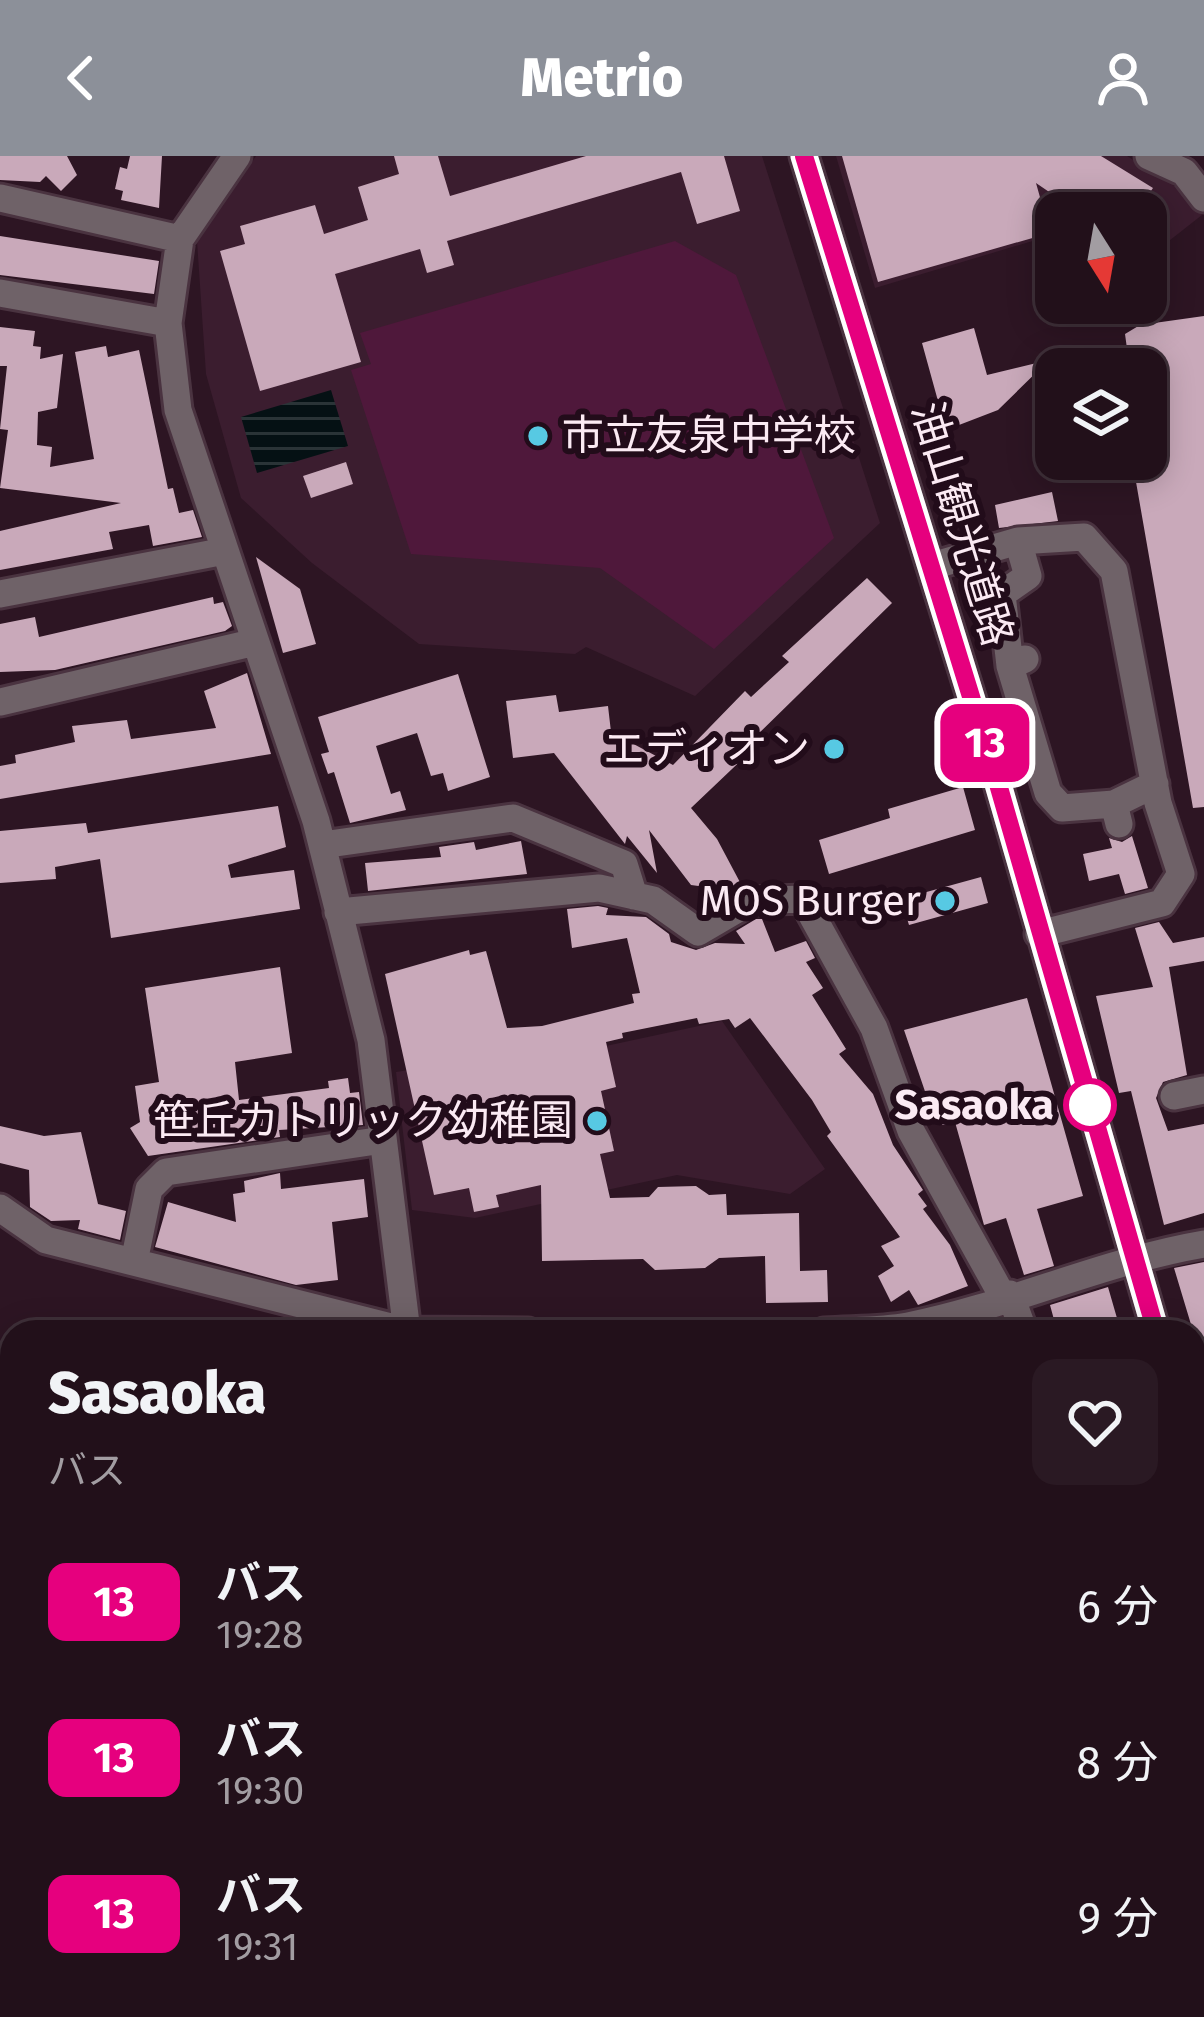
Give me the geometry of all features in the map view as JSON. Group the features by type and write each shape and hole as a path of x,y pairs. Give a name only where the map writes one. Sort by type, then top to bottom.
{"street":[{"path":"237,156 181,239 168,323 178,410 322,844 371,1040 406,1320"},
{"name":"油山観光道路","path":"804,156 932,566 1152,1320"},
{"path":"1149,156 1184,172 1204,198"},
{"path":"0,198 181,239"},
{"path":"0,292 168,323"},
{"path":"932,566 1018,541 1084,537 1114,571 1155,784 1181,874 1162,903 1039,934"},
{"path":"1018,541 1028,576 1002,594 1048,793 1062,808 1116,814 1155,784"},
{"path":"0,594 225,551"},
{"path":"0,702 256,642"},
{"path":"322,844 513,818 624,864 634,896"},
{"path":"338,912 598,888 653,900 698,932 751,901 803,899 874,1028 911,1131 1018,1320"},
{"path":"1174,1096 1204,1090"},
{"path":"134,1262 149,1189 166,1172 383,1140"},
{"path":"0,1208 46,1240 363,1320"},
{"path":"927,1320 1204,1244"}],"shaded area":[{"name":"市立友泉中学校","path":"256,156 762,156 880,523 695,696 586,647 575,654 419,644 312,563 241,498 206,374 197,241"},
{"path":"836,156 1127,156 1173,185 1202,215 1167,242 1167,192 1035,192 1035,240 875,288"},
{"path":"675,241 736,275 834,538 714,649 600,568 411,554 351,370 371,364 360,333"},
{"path":"331,390 348,446 257,473 241,417"},
{"name":"笹丘カトリック幼稚園","path":"722,1021 825,1169 790,1194 677,1175 475,1218 412,1210 396,1072 547,1049 550,1058"}],"building":[{"path":"0,156 67,156 77,175 61,191 46,176 40,182 0,180"},
{"path":"130,156 162,156 159,208 121,200 123,191 115,189 120,167 127,169"},
{"path":"394,156 438,156 450,196 586,156 724,156 740,211 697,224 681,172 447,241 454,265 427,273 420,249 335,274 361,362 260,391 220,251 245,244 240,226 315,205 324,234 368,220 358,187 399,174"},
{"path":"842,156 1101,156 1153,188 1150,192 1049,192 1036,183 1035,237 878,282"},
{"path":"0,236 159,261 154,294 0,275"},
{"path":"1204,316 1204,807 1193,808 1136,480 1167,480 1167,348 1127,348 1125,334 1140,325"},
{"path":"0,327 35,331 33,346 41,347 40,359 63,354 57,408 38,412 37,445 52,447 50,467 94,459 75,352 106,346 108,357 139,350 168,489 173,488 179,513 193,510 202,537 153,546 149,525 109,532 113,549 0,570 0,531 121,503 0,488 8,430 0,429 7,366 0,366"},
{"path":"974,328 987,375 1035,363 1035,374 998,410 946,430 922,343"},
{"path":"346,462 353,484 311,498 303,476"},
{"path":"1052,492 1058,521 999,528 995,505"},
{"path":"256,557 300,589 316,644 283,653"},
{"path":"867,578 892,603 747,745 752,750 691,808 717,839 742,886 715,901 706,887 691,885 649,830 657,873 627,836 625,844 554,753 513,758 506,701 556,695 559,712 608,706 611,732 673,765 745,691 751,697 789,662 782,656"},
{"path":"213,597 214,604 223,602 232,626 225,631 55,670 0,672 0,624 35,617 39,637"},
{"path":"247,673 271,754 0,799 0,766 16,763 15,755 75,742 72,726 127,720 131,739 216,728 204,691"},
{"path":"458,674 490,777 448,791 443,773 431,776 417,733 376,746 391,794 400,791 406,810 350,823 334,772 328,774 321,754 329,752 318,717"},
{"path":"963,787 975,830 829,874 819,840 890,818 888,809"},
{"path":"278,806 286,847 228,865 231,878 294,870 300,909 111,938 100,859 55,867 56,879 0,883 0,831 86,823 88,833"},
{"path":"1132,836 1148,888 1125,894 1119,874 1089,881 1083,854 1112,848 1109,838 1122,842"},
{"path":"521,841 527,874 368,891 365,863 441,857 439,847 474,842 476,850"},
{"name":"MOS Burger","path":"981,877 988,903 909,925 901,899"},
{"path":"608,908 606,915 646,917 669,934 671,942 696,950 715,943 745,944 736,931 756,919 762,919 775,952 806,941 815,958 806,962 823,988 812,995 846,1049 839,1054 873,1094 893,1145 923,1190 918,1194 927,1206 923,1209 950,1245 968,1286 918,1305 909,1290 891,1302 878,1276 894,1266 881,1246 900,1237 827,1136 831,1132 812,1100 750,1018 735,1028 729,1019 699,1024 697,1018 622,1033 623,1038 606,1042 616,1087 601,1091 614,1151 600,1154 610,1198 649,1197 658,1187 696,1186 709,1195 726,1194 727,1215 799,1213 800,1271 827,1270 828,1302 766,1303 765,1256 719,1258 705,1268 655,1270 643,1259 542,1261 541,1185 496,1195 499,1207 474,1212 469,1188 434,1195 385,974 469,950 470,955 486,951 507,1028 542,1026 634,1003 632,994 640,993 627,938 572,948 567,909"},
{"path":"1159,922 1173,943 1204,937 1204,961 1169,967 1187,1075 1163,1082 1156,1098 1168,1131 1204,1124 1204,1213 1164,1225 1131,1091 1119,1093 1096,996 1153,987 1135,928"},
{"path":"280,967 292,1053 235,1062 239,1100 329,1088 328,1081 348,1078 350,1093 359,1092 363,1125 279,1130 280,1137 148,1156 130,1128 140,1122 135,1086 159,1082 145,988"},
{"path":"1027,998 1083,1196 1037,1209 1054,1266 1024,1275 1006,1218 984,1225 955,1122 942,1125 930,1106 904,1030"},
{"path":"0,1126 44,1136 81,1132 98,1204 126,1211 120,1240 78,1229 80,1220 51,1221 30,1207 29,1170 0,1163"},
{"path":"280,1173 281,1189 364,1179 368,1217 332,1222 338,1280 296,1285 155,1247 168,1202 236,1222 233,1194 245,1192 244,1181"},
{"path":"1204,1262 1204,1320 1190,1320 1174,1268"},
{"path":"1108,1287 1118,1320 1054,1320 1050,1305"}],"bus line":[{"name":"13","path":"804,156 998,784 1152,1320"}],"place":[{"name":"市立友泉中学校","path":"538,436"},
{"name":"エディオン","path":"834,749"},
{"name":"MOS Burger","path":"945,901"},
{"name":"Sasaoka","path":"1090,1105"},
{"name":"笹丘カトリック幼稚園","path":"597,1121"}]}
